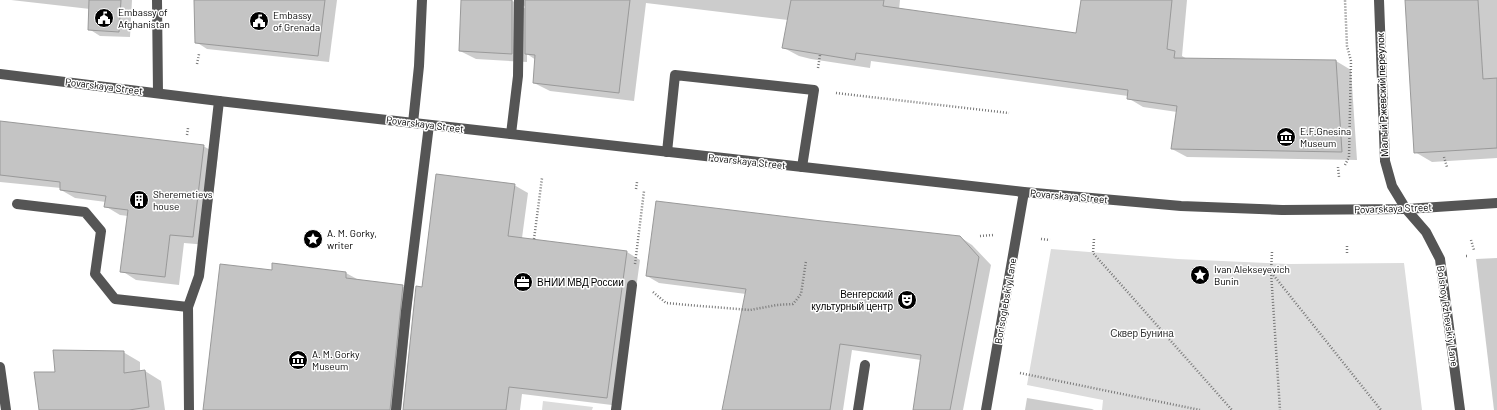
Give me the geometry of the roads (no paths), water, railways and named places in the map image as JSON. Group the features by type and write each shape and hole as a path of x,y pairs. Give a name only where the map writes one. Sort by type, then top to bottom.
{"street":[{"path":"157,0 158,93"},
{"path":"412,123 419,66 422,0"},
{"path":"511,134 518,76 519,0"},
{"name":"Малый Ржевский переулок","path":"1379,0 1385,161 1392,186 1406,209"},
{"name":"Povarskaya Street","path":"0,74 219,101 1024,192 1181,206 1282,210 1406,209 1497,203"},
{"path":"667,152 675,75 814,90 802,167"},
{"path":"189,410 188,307 199,276 219,101"},
{"path":"396,410 406,311 430,125"},
{"name":"Borisoglebskiy Lane","path":"986,410 1024,192"},
{"path":"17,204 85,212 100,231 96,274 115,299 188,307"},
{"name":"Bolshoy Rzhevskiy Lane","path":"1406,209 1426,232 1440,259 1460,410"},
{"path":"616,410 633,280"},
{"path":"858,410 865,365"},
{"path":"0,367 6,410"}],"place":[{"name":"Embassy of Afghanistan","path":"104,18"},
{"name":"Embassy of Grenada","path":"259,21"},
{"name":"E.F.Gnesina Museum","path":"1286,137"},
{"name":"Sheremetievs house","path":"139,200"},
{"name":"A. M. Gorky, writer","path":"313,239"},
{"name":"Ivan Alekseyevich Bunin","path":"1200,275"},
{"name":"ВНИИ МВД России","path":"523,282"},
{"name":"Венгерский культурный центр","path":"907,300"},
{"name":"A. M. Gorky Museum","path":"298,360"}],"park label":[{"name":"Сквер Бунина","path":"1142,333"}]}
